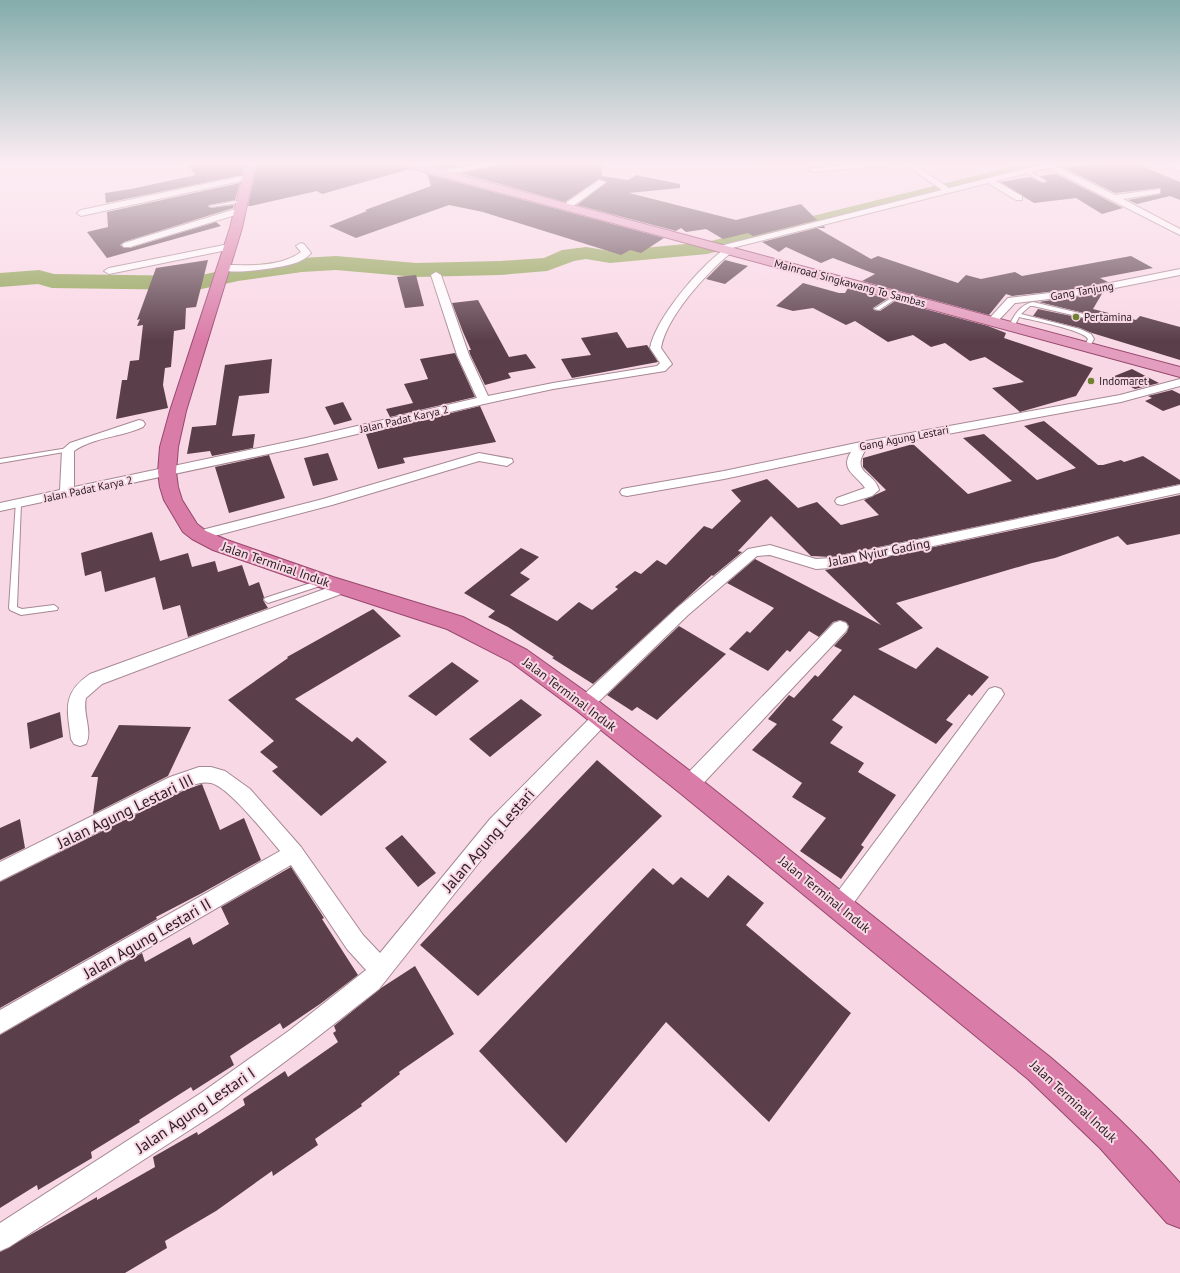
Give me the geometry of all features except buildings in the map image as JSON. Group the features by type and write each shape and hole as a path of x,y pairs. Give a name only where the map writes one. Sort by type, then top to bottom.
{"highway":[{"name":"Jalan Terminal Induk","path":"236,222 174,426 167,472 173,500 185,521 199,535 220,545 326,582 433,615 479,634 519,656 593,710 689,785 840,905 1039,1068 1068,1094 1150,1174 1180,1210"}],"main road":[{"name":"Mainroad Singkawang To Sambas","path":"626,222 992,321 1014,320 1087,347 1180,372"}],"street":[{"path":"127,244 191,222"},
{"path":"721,247 819,222"},
{"path":"1161,222 1180,232"},
{"path":"221,272 294,261 306,253 301,246"},
{"path":"109,271 229,247"},
{"name":"Jalan Padat Karya 2","path":"0,507 167,472 484,400 568,384 661,369 666,364 665,360 655,348 657,338 669,317 721,247"},
{"name":"Gang Tanjung","path":"992,321 1012,300 1075,293 1180,272"},
{"path":"436,275 463,355 484,400"},
{"name":"Gang Agung Lestari","path":"627,492 724,475 861,446 1121,398 1180,382"},
{"path":"67,493 68,450 82,442 128,431 139,424"},
{"path":"842,501 872,490 871,486 853,465 853,460 861,446"},
{"path":"199,535 327,502 479,457 507,462"},
{"name":"Jalan Nyiur Gading","path":"593,710 683,611 753,552 770,550 816,564 831,563 1180,489"},
{"path":"80,739 75,702 77,694 96,679 344,587"},
{"path":"689,785 840,627"},
{"path":"840,905 995,694"},
{"name":"Jalan Agung Lestari","path":"381,970 497,825 593,710"},
{"name":"Jalan Agung Lestari III","path":"0,872 162,790 199,775 211,775 218,777 243,795 294,853 355,942 381,970"},
{"name":"Jalan Agung Lestari II","path":"0,1023 294,853"},
{"name":"Jalan Agung Lestari I","path":"0,1238 210,1102 298,1038 371,981 381,970"}],"lane":[{"path":"877,309 898,296"},
{"path":"1014,320 1028,305 1033,304 1090,317"},
{"path":"0,461 68,450"},
{"path":"18,503 13,608 21,612 54,608"},
{"path":"268,600 326,582"}],"waterway":[{"path":"0,280 39,277 52,281 197,283 238,274 302,265 336,263 416,270 500,268 547,264 570,255 586,253 610,257 707,248 810,222"}],"place":[{"name":"Pertamina","path":"1076,317"},
{"name":"Indomaret","path":"1091,381"}]}
